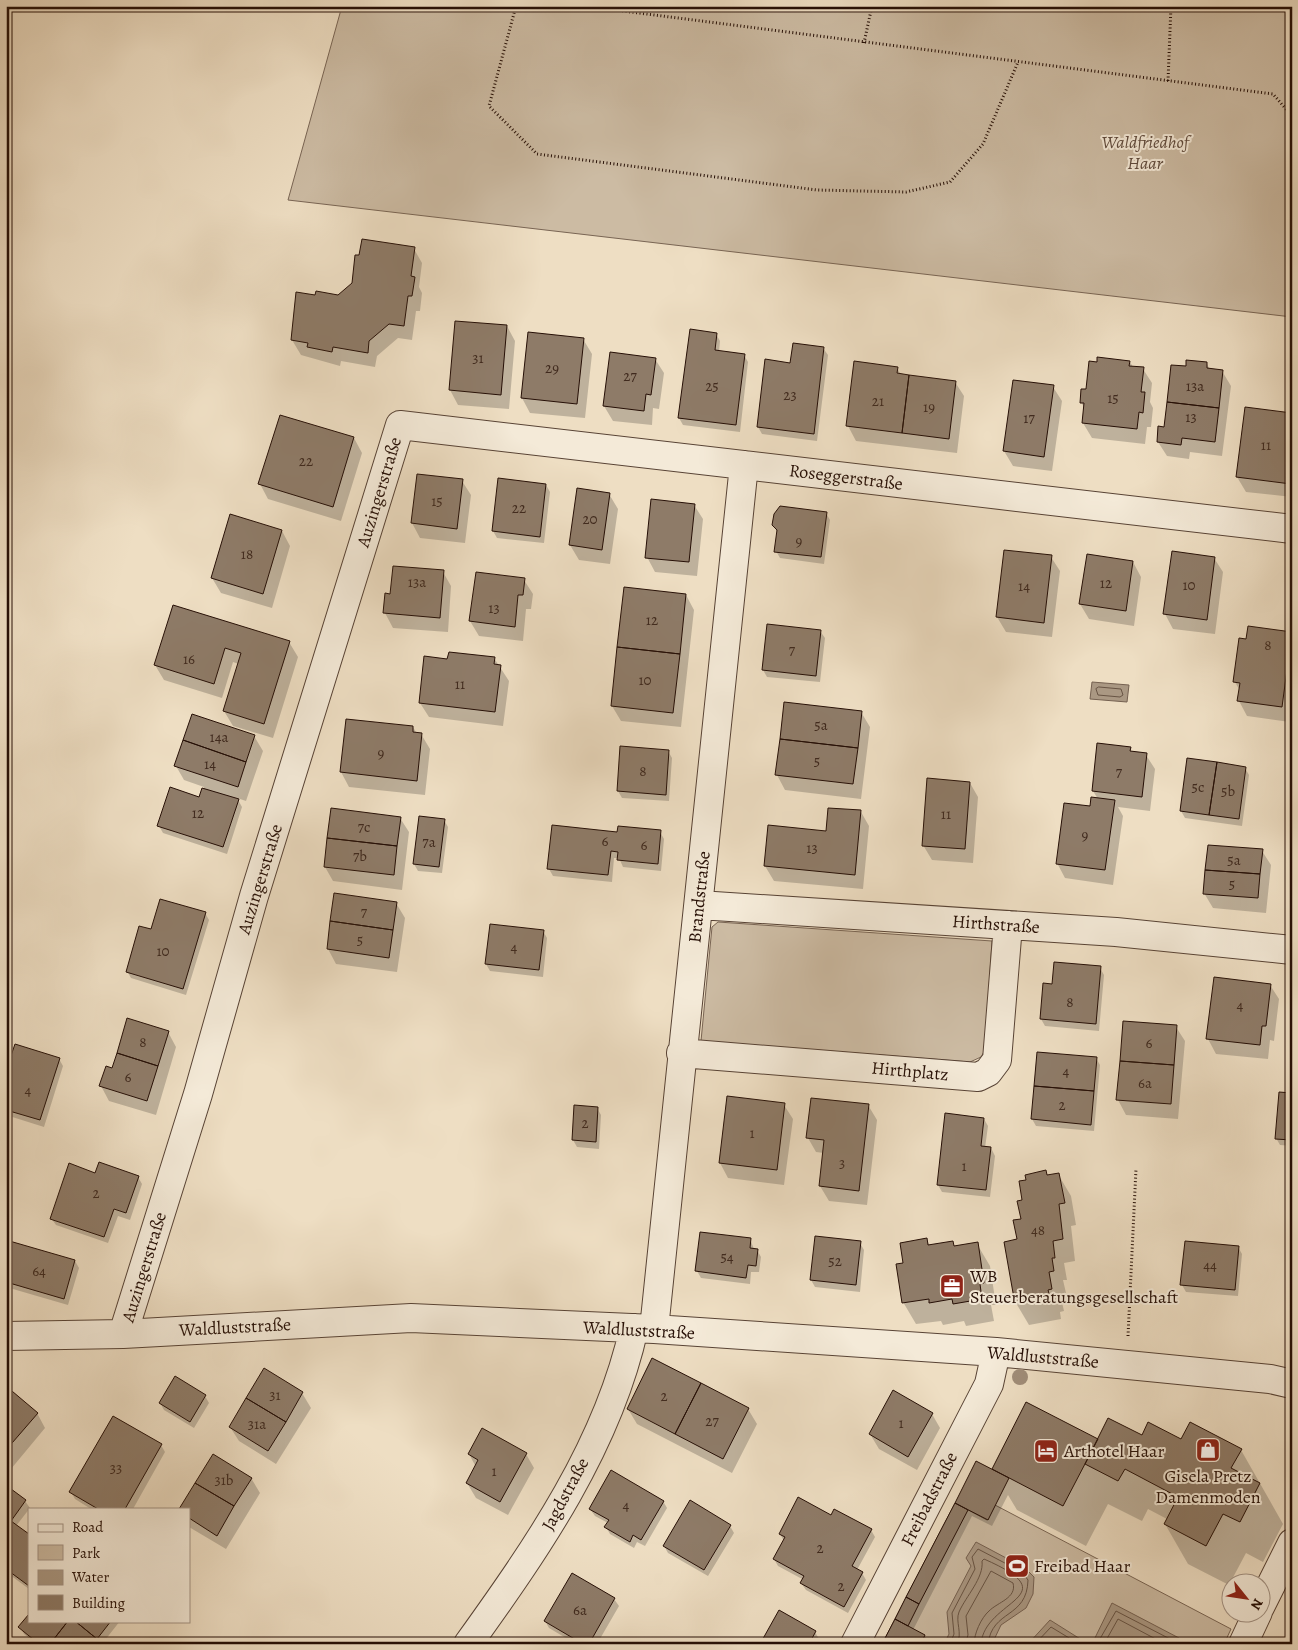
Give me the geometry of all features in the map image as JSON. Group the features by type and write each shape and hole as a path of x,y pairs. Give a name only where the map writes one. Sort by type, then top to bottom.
{"street":[{"name":"Roseggerstraße","path":"400,425 1292,529"},
{"name":"Auzingerstraße","path":"123,1334 198,1094 256,887 400,425"},
{"name":"Brandstraße","path":"644,1329 699,905 744,465"},
{"name":"Hirthstraße","path":"699,905 1116,932 1292,950"},
{"name":"Hirthplatz","path":"681,1053 978,1076 988,1072 997,1060 1008,925"},
{"name":"Waldluststraße","path":"6,1336 123,1334 411,1318 644,1329 996,1352 1285,1379"},
{"name":"Jagdstraße","path":"468,1644 534,1551 578,1474 644,1329"},
{"name":"Freibadstraße","path":"855,1644 989,1384 996,1352"},
{"path":"1270,1587 1292,1543"},
{"path":"1243,1644 1253,1622"}],"path":[{"path":"516,6 489,106 538,154 817,190 906,192 950,182 983,144 1018,62"},
{"path":"584,6 1273,94 1292,116"},
{"path":"864,43 872,6"},
{"path":"1168,81 1172,6"},
{"path":"1127,1364 1136,1169"}],"green space":[{"name":"Waldfriedhof Haar","path":"342,6 1292,6 1292,317 288,200"},
{"path":"718,922 992,941 985,1050 981,1057 970,1062 701,1041 712,927"},
{"name":"Freibad Haar","path":"955,1503 987,1520 995,1505 1231,1629 1224,1644 882,1644"}],"water":[{"path":"1092,682 1129,685 1127,702 1090,699"},
{"path":"976,1542 1025,1568 1034,1577 1033,1594 1026,1608 1001,1625 992,1644 944,1644 949,1634 947,1612 971,1566 966,1558"},
{"path":"1112,1603 1179,1638 1176,1644 1092,1644"},
{"path":"1050,1620 1085,1642 1084,1644 1028,1644"}],"building":[{"path":"362,239 415,247 411,276 415,277 412,296 408,296 404,326 389,324 369,341 368,353 333,347 332,352 307,347 308,343 291,340 296,292 315,295 316,291 338,295 352,283 355,255 359,255"},
{"path":"455,321 507,325 501,395 449,390"},
{"path":"690,329 717,333 715,350 745,354 736,425 678,418"},
{"path":"528,332 584,338 577,404 521,398"},
{"path":"793,343 824,347 814,434 757,427 765,359 790,363"},
{"path":"610,352 656,358 651,395 646,394 644,411 603,406"},
{"path":"1097,357 1130,361 1129,366 1144,367 1141,392 1145,392 1143,413 1139,412 1137,429 1082,423 1084,403 1080,403 1081,389 1086,389 1089,361 1097,362"},
{"path":"1186,360 1207,362 1207,368 1223,370 1219,408 1167,402 1171,365 1186,366"},
{"path":"854,361 898,367 897,373 909,375 902,433 846,426"},
{"path":"909,375 956,381 949,439 902,433"},
{"path":"1013,380 1054,385 1044,457 1003,451"},
{"path":"1167,402 1219,408 1215,442 1182,438 1181,445 1157,442 1158,426 1164,427"},
{"path":"1245,407 1292,413 1291,484 1236,477"},
{"path":"280,415 354,437 333,507 258,484"},
{"path":"417,474 463,479 457,529 411,523"},
{"path":"498,478 546,484 540,537 492,531"},
{"path":"577,488 610,493 602,550 569,545"},
{"path":"651,499 695,504 689,562 645,558"},
{"path":"780,506 827,512 821,557 774,552 777,530 772,525 774,514"},
{"path":"230,514 282,530 263,594 211,578"},
{"path":"1004,550 1052,555 1044,623 996,617"},
{"path":"1172,551 1215,557 1207,620 1163,614"},
{"path":"1087,554 1133,561 1126,611 1079,604"},
{"path":"393,566 444,570 440,618 383,613 385,593 390,594"},
{"path":"476,572 525,578 523,595 518,595 515,627 469,621"},
{"path":"624,587 686,594 680,654 617,647"},
{"path":"173,605 290,641 264,724 223,711 241,653 225,648 214,684 154,665"},
{"path":"767,624 821,630 816,676 762,670"},
{"path":"1248,626 1292,632 1282,707 1237,701 1240,683 1233,682 1239,638 1246,639"},
{"path":"617,647 680,654 673,713 611,706"},
{"path":"449,652 495,657 494,664 501,665 495,712 419,703 424,656 447,659"},
{"path":"784,702 862,711 858,748 780,739"},
{"path":"192,714 255,735 246,762 183,740"},
{"path":"346,719 413,726 413,732 422,733 417,781 340,772"},
{"path":"780,739 858,748 853,784 775,775"},
{"path":"183,740 246,762 238,787 174,766"},
{"path":"1097,743 1131,747 1130,751 1147,753 1142,797 1092,791"},
{"path":"620,746 669,750 666,795 617,791"},
{"path":"1187,758 1217,762 1209,815 1180,811"},
{"path":"1217,762 1246,767 1239,819 1209,815"},
{"path":"927,778 970,782 965,849 922,846"},
{"path":"170,787 199,797 202,788 239,799 223,847 157,826"},
{"path":"1091,797 1115,800 1105,870 1056,864 1064,803 1090,806"},
{"path":"331,808 401,817 397,846 327,838"},
{"path":"828,808 861,810 855,875 764,866 768,825 826,831"},
{"path":"419,816 445,819 439,867 413,864"},
{"path":"552,825 617,832 618,826 661,830 658,864 617,860 618,852 611,851 608,875 547,869"},
{"path":"327,838 397,846 394,875 324,867"},
{"path":"1208,845 1263,849 1260,874 1205,870"},
{"path":"1205,870 1260,874 1258,898 1203,894"},
{"path":"334,893 397,902 393,930 330,921"},
{"path":"160,899 206,912 183,989 126,972 139,926 151,929"},
{"path":"330,921 393,930 389,958 327,949"},
{"path":"490,924 544,930 539,970 485,964"},
{"path":"1054,962 1101,966 1096,1024 1040,1019 1043,983 1052,984"},
{"path":"1214,977 1271,984 1266,1026 1262,1026 1260,1045 1206,1039"},
{"path":"127,1018 169,1031 158,1066 117,1053"},
{"path":"1123,1021 1177,1025 1174,1065 1120,1061"},
{"path":"15,1044 60,1058 40,1120 6,1110 6,1070"},
{"path":"1037,1052 1097,1057 1094,1091 1034,1086"},
{"path":"117,1053 158,1066 147,1101 99,1086 106,1066 112,1068"},
{"path":"1120,1061 1174,1065 1171,1104 1116,1100"},
{"path":"1034,1086 1094,1091 1091,1125 1031,1119"},
{"path":"1279,1092 1292,1093 1292,1140 1275,1139"},
{"path":"727,1096 785,1103 777,1170 719,1163"},
{"path":"811,1098 869,1104 859,1191 819,1186 824,1140 806,1138"},
{"path":"574,1105 598,1107 596,1142 572,1140"},
{"path":"945,1113 984,1118 981,1146 991,1147 986,1190 937,1185"},
{"path":"99,1162 139,1176 126,1213 114,1209 104,1237 50,1219 69,1163 95,1173"},
{"path":"1046,1170 1047,1175 1059,1173 1065,1203 1059,1204 1063,1239 1053,1241 1055,1258 1052,1258 1054,1271 1049,1272 1052,1289 1048,1290 1050,1297 1015,1304 1004,1242 1017,1239 1013,1220 1021,1219 1017,1201 1022,1200 1019,1181 1026,1180 1025,1175"},
{"path":"700,1232 751,1238 750,1248 758,1249 756,1266 748,1265 746,1278 695,1271"},
{"path":"815,1236 861,1241 856,1285 810,1280"},
{"path":"927,1238 928,1245 953,1241 954,1246 978,1242 984,1283 980,1284 982,1299 953,1304 952,1299 929,1303 929,1299 902,1303 896,1264 903,1263 900,1243"},
{"path":"6,1240 75,1260 64,1299 6,1282"},
{"path":"1185,1241 1239,1246 1235,1290 1180,1285"},
{"path":"652,1358 701,1383 675,1434 627,1409"},
{"path":"264,1368 303,1392 286,1422 246,1398"},
{"path":"175,1376 206,1395 190,1422 159,1403"},
{"path":"701,1383 749,1408 723,1459 675,1434"},
{"path":"6,1386 38,1413 6,1450"},
{"path":"893,1390 933,1413 908,1457 869,1434"},
{"path":"246,1398 286,1422 268,1451 229,1427"},
{"name":"Arthotel Haar","path":"1026,1402 1098,1439 1063,1506 992,1469"},
{"path":"113,1416 162,1444 126,1508 96,1508 69,1492"},
{"path":"1108,1418 1142,1435 1148,1422 1181,1439 1190,1422 1242,1449 1231,1468 1260,1483 1240,1522 1223,1514 1206,1546 1164,1524 1178,1497 1125,1469 1118,1481 1085,1464"},
{"path":"482,1428 527,1453 500,1502 466,1483 478,1460 468,1454"},
{"path":"213,1454 252,1478 234,1506 195,1483"},
{"path":"976,1461 1009,1478 988,1520 955,1503"},
{"path":"611,1470 664,1501 641,1540 633,1535 630,1542 604,1527 609,1520 589,1509"},
{"path":"195,1483 234,1506 217,1536 190,1519 190,1508 180,1508"},
{"path":"7,1486 26,1500 11,1521 28,1533 28,1585 6,1569"},
{"path":"798,1497 831,1515 834,1509 872,1529 852,1566 863,1572 844,1607 800,1583 804,1576 773,1559 785,1537 779,1534"},
{"path":"690,1500 731,1525 704,1570 663,1546"},
{"path":"955,1503 968,1510 919,1604 906,1597"},
{"path":"572,1573 615,1598 589,1644 583,1644 544,1621"},
{"path":"906,1597 919,1604 908,1626 895,1619"},
{"path":"779,1610 816,1631 809,1644 760,1644"},
{"path":"28,1615 28,1622 67,1622 50,1644 39,1644 18,1627"},
{"path":"895,1619 925,1635 921,1644 882,1644"},
{"path":"67,1622 76,1622 97,1639 93,1644 50,1644"},
{"path":"76,1622 110,1622 97,1639"},
{"path":"149,1638 156,1644 145,1644"}],"place":[{"name":"WB Steuerberatungsgesellschaft","path":"952,1286"},
{"name":"Gisela Pretz Damenmoden","path":"1208,1450"},
{"name":"Arthotel Haar","path":"1046,1451"},
{"name":"Freibad Haar","path":"1017,1566"}]}
